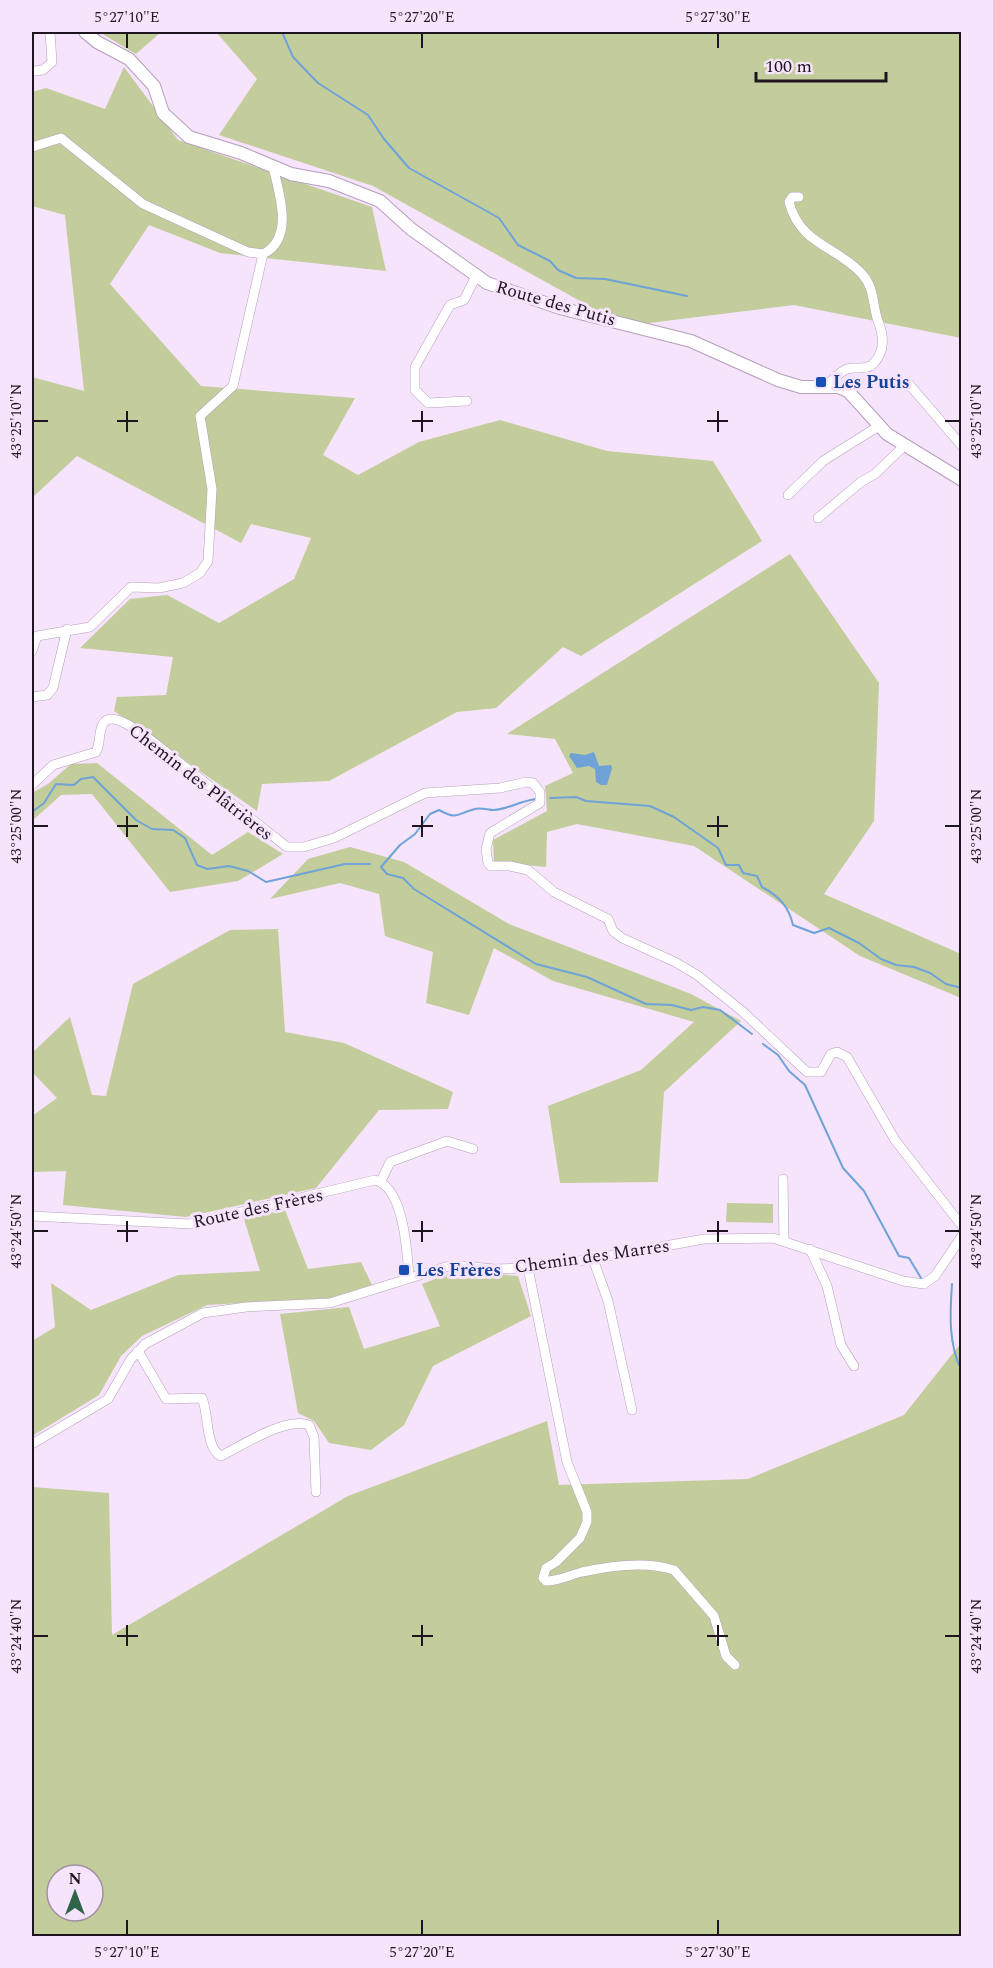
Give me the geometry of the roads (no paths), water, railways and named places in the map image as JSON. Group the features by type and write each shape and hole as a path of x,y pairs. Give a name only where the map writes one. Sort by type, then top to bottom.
{"street":[{"path":"35,71 44,70 52,62 50,32"},
{"name":"Route des Putis","path":"84,32 97,42 129,59 154,86 163,113 189,137 291,174 329,181 380,201 411,229 487,283 560,308 690,341 778,380 801,387 838,387 848,391 879,426 962,480"},
{"path":"32,147 61,138 143,204 249,252 264,254"},
{"path":"32,651 36,636 90,627 130,587 159,588 183,584 200,573 208,561 212,489 200,416 233,386 264,254 277,244 282,209 273,167"},
{"path":"799,197 792,197 789,202 802,228 816,243 846,259 870,284 883,336 881,351 874,363 865,368 844,370 826,386"},
{"path":"467,401 428,403 415,390 415,367 450,306 464,300 476,276"},
{"path":"908,383 962,446"},
{"path":"788,495 823,460 879,426"},
{"path":"818,518 861,482 875,474 905,445"},
{"path":"32,697 47,695 53,688 68,629"},
{"name":"Chemin des Plâtrières","path":"32,785 52,765 96,752 102,725 106,720 113,718 131,726 152,741 286,847 304,847 334,838 425,793 492,789 526,782 533,783 540,792 540,803 490,833 486,849 488,863 492,866 510,866 528,870 554,892 608,919 614,931 622,938 687,968 742,1011 807,1072 821,1072 831,1054 837,1052 847,1057 895,1140 962,1226"},
{"path":"409,1276 405,1239 394,1196 381,1182 383,1172 390,1162 443,1142 473,1149"},
{"path":"783,1179 784,1240"},
{"name":"Route des Frères","path":"32,1216 190,1224 375,1180 381,1182"},
{"name":"Chemin des Marres","path":"32,1444 108,1399 138,1351 145,1344 203,1312 246,1307 330,1303 409,1276 452,1265 494,1269 528,1268 704,1239 784,1240 903,1281 924,1284 935,1276 962,1236"},
{"path":"810,1249 827,1286 841,1345 854,1366"},
{"path":"593,1259 608,1301 632,1410"},
{"path":"528,1268 567,1462 587,1512 587,1522 580,1538 556,1563 546,1568 543,1578 546,1581 553,1581 595,1569 625,1567 674,1570 714,1616 726,1656 735,1665"},
{"path":"138,1351 166,1399 202,1398 208,1415 213,1448 221,1456 285,1426 302,1423 309,1425 314,1437 316,1491"}],"water":[{"path":"594,752 599,766 611,765 607,785 596,782 595,769 589,766 577,768 569,756 571,753 585,755"}],"waterway":[{"path":"282,32 293,57 318,83 368,115 384,139 409,168 499,218 518,245 550,261 558,270 576,278 605,279 687,296"},
{"path":"32,812 44,803 56,784 74,785 81,779 93,777 136,820 152,829 173,830 185,838 197,865 207,869 229,866 248,871 266,882 345,864 370,864"},
{"path":"550,798 576,797 586,801 650,806 674,817 718,848 726,865 739,865 743,873 757,876 762,887 786,907 793,925 814,933 829,928 859,943 881,959 896,965 914,967 930,973 946,984 962,988"},
{"path":"537,799 494,810 477,808 454,816 439,810 430,814 415,834 400,845 381,867 387,874 403,878 414,889 536,964 587,977 646,1004 672,1005 691,1010 703,1007 720,1010 752,1034"},
{"path":"763,1044 778,1055 789,1071 805,1085 843,1168 864,1191 899,1256 909,1258 921,1278"},
{"path":"952,1284 952,1339 962,1371"}],"place":[{"name":"Les Putis","path":"821,382"},
{"name":"Les Frères","path":"404,1270"}]}
